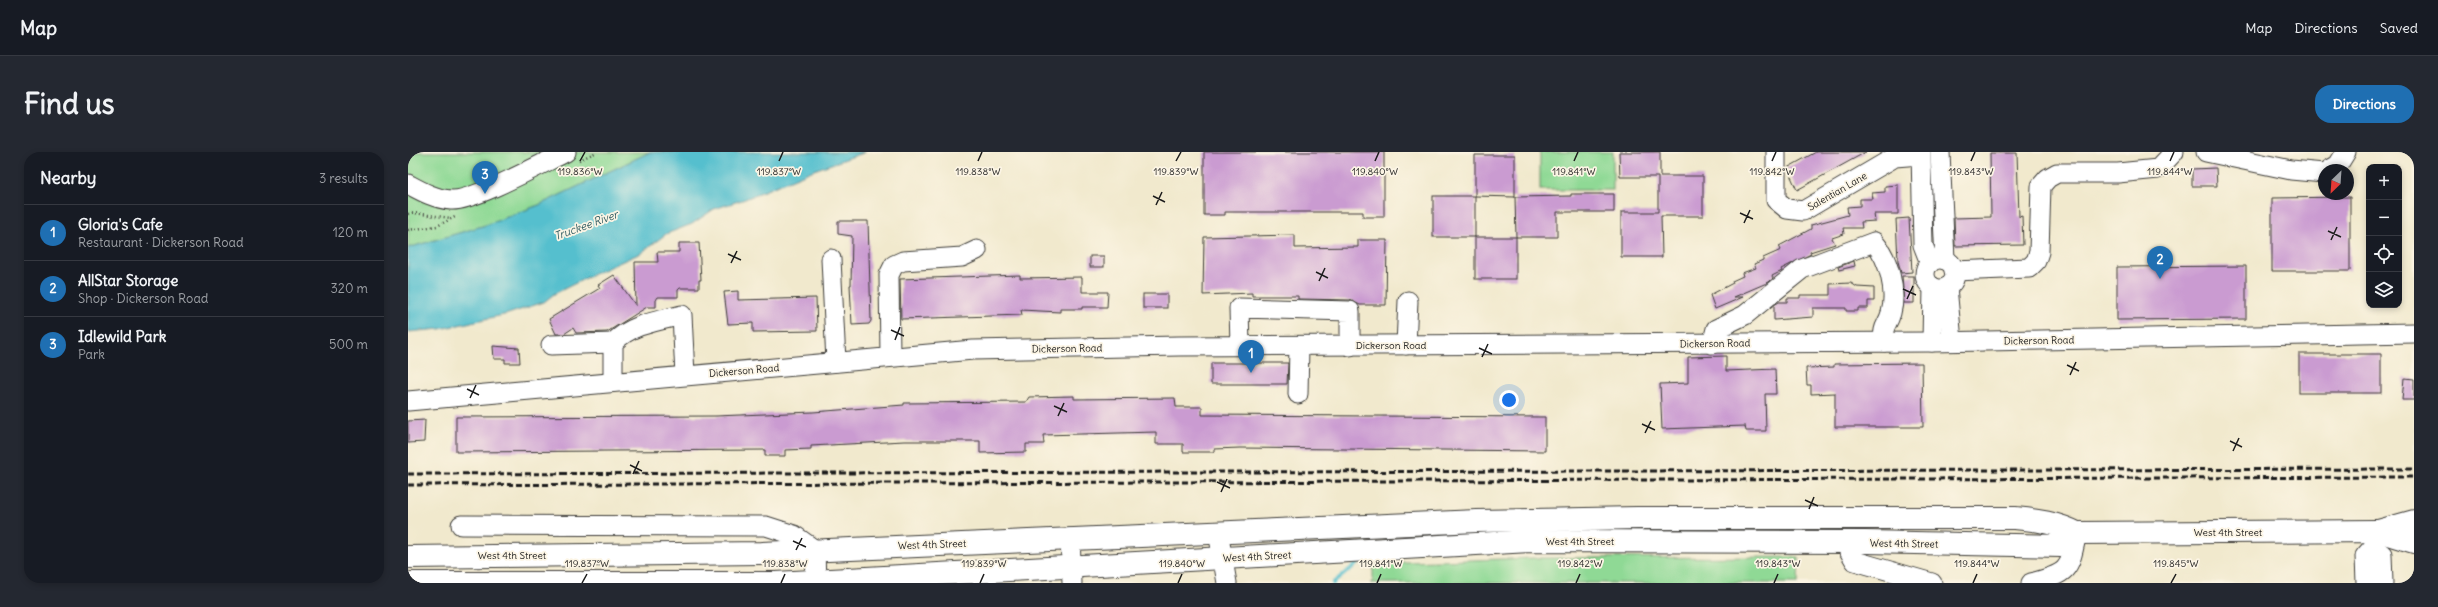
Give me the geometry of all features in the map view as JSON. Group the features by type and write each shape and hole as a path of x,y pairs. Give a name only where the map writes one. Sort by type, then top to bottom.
{"main road":[{"name":"West 4th Street","path":"408,557 762,553 1070,538 1477,521 1597,519 2015,518 2043,521 2062,526 2077,533 2374,537 2414,542"},
{"name":"West 4th Street","path":"2374,537 2414,521"},
{"name":"West 4th Street","path":"408,583 776,583 1073,575 1222,558 1530,541 1844,542 2061,546 2077,533"}],"street":[{"path":"408,184 450,209 477,194 566,152"},
{"name":"Salentian Lane","path":"1776,152 1776,200 1787,209 1803,210 1895,157 1921,154 1923,245 1942,274"},
{"path":"1940,152 1942,274 1952,341"},
{"path":"1942,274 2029,268 2036,261 2039,252 2041,186 2048,178 2057,172 2118,173 2158,169 2174,152"},
{"path":"2206,152 2292,170 2318,172"},
{"path":"2339,164 2346,152"},
{"path":"1712,344 1716,328 1745,315 1802,269 1874,242 1882,251 1894,297 1891,314 1883,329 1884,342"},
{"path":"890,357 889,275 894,265 903,261 962,257 977,250"},
{"path":"831,259 836,362"},
{"path":"1932,342 1942,274"},
{"path":"1406,345 1408,301"},
{"path":"1240,346 1239,308 1350,311 1350,346"},
{"path":"551,345 613,343 621,335 634,328 682,315 686,375"},
{"name":"Dickerson Road","path":"408,401 973,350 1240,346 1932,342 2414,333"},
{"path":"613,343 613,382"},
{"path":"1298,394 1299,346"},
{"path":"461,525 766,526 794,535 815,550 816,582"},
{"path":"1218,532 1227,583"},
{"path":"2032,583 2058,576 2070,564 2077,533"},
{"path":"2366,583 2365,556 2374,537"},
{"path":"2374,537 2382,554 2383,583"},
{"path":"1070,538 1073,575"},
{"path":"1844,542 1855,561 1932,583"}],"path":[{"path":"408,214 414,212 450,209"}],"green space":[{"path":"408,152 650,152 539,205 486,225 408,248"},
{"path":"1540,152 1613,152 1613,190 1540,190"},
{"path":"1799,557 1798,583 1370,583 1373,581 1373,563 1535,558"}],"water":[{"name":"Truckee River","path":"650,152 866,152 814,170 745,199 714,209 692,224 666,234 641,253 554,294 544,302 508,314 440,329 408,332 408,248 486,225 539,205"}],"building":[{"path":"1204,152 1384,152 1384,217 1363,217 1363,212 1225,212 1225,215 1204,215"},
{"path":"1619,152 1660,152 1660,176 1703,176 1703,216 1661,216 1662,257 1621,257 1621,212 1658,212 1658,177 1620,177"},
{"path":"1816,152 1866,152 1797,190 1787,168"},
{"path":"1990,153 2017,153 2019,217 2022,216 2023,245 1955,246 1954,218 1991,217"},
{"path":"1475,155 1515,155 1515,197 1475,196"},
{"path":"2216,168 2217,186 2192,186 2192,169"},
{"path":"1898,185 1898,214 1874,214 1875,221 1861,222 1862,228 1843,228 1844,234 1832,238 1835,244 1810,252 1811,254 1781,269 1782,271 1772,276 1773,278 1769,282 1734,297 1743,297 1715,309 1710,295 1733,283 1732,281 1743,276 1742,273 1756,268 1754,264 1781,250 1779,246 1811,229 1811,225 1848,215 1847,207 1860,206 1860,199 1873,199 1872,193 1885,192 1885,186"},
{"path":"1571,194 1614,194 1614,212 1557,212 1557,237 1516,237 1515,197 1571,196"},
{"path":"1433,196 1475,196 1475,237 1433,237"},
{"path":"2318,197 2318,200 2350,200 2350,271 2272,271 2272,198"},
{"path":"1909,218 1912,272 1901,273 1898,261 1896,219"},
{"path":"838,221 868,221 871,321 869,324 852,325 850,285 852,236 838,234"},
{"path":"1295,235 1295,248 1358,247 1358,240 1387,240 1386,305 1360,305 1350,300 1298,299 1298,296 1252,296 1252,293 1203,295 1204,237"},
{"path":"1475,237 1516,237 1516,279 1475,279"},
{"path":"679,243 699,243 701,280 699,280 699,288 680,288 678,290 678,297 658,297 656,300 656,307 647,307 607,332 576,333 573,328 564,334 556,334 549,319 600,288 598,285 614,275 636,306 635,262 658,262 657,252 679,252"},
{"path":"1090,256 1104,256 1104,267 1090,267"},
{"path":"1854,261 1855,266 1839,270 1838,267"},
{"path":"2246,266 2246,319 2117,320 2117,267"},
{"path":"1020,275 1020,278 1082,277 1082,292 1108,292 1107,307 1060,309 1060,312 1021,310 1022,315 901,319 900,279"},
{"path":"1902,276 1914,276 1914,303 1904,303"},
{"path":"1851,283 1857,287 1874,288 1874,301 1868,301 1868,308 1858,308 1858,311 1846,311 1846,308 1813,308 1813,317 1774,320 1774,305 1779,302 1787,302 1787,298 1800,298 1800,295 1830,295 1830,284"},
{"path":"738,291 738,300 816,298 817,331 753,332 753,323 728,324 724,292"},
{"path":"1143,294 1167,294 1167,308 1143,308"},
{"path":"493,346 519,348 520,363 505,363 505,359 494,359"},
{"path":"2299,354 2381,354 2381,393 2299,393"},
{"path":"1726,356 1726,371 1775,369 1776,394 1765,394 1766,431 1746,431 1745,426 1662,429 1660,384 1688,383 1688,357"},
{"path":"1211,363 1288,363 1287,384 1211,384"},
{"path":"1922,363 1923,427 1835,427 1835,393 1811,394 1811,385 1807,385 1806,368 1834,367 1834,364"},
{"path":"2404,378 2414,379 2414,400 2402,400"},
{"path":"1074,396 1074,399 1175,398 1176,407 1202,407 1202,415 1545,417 1545,451 1240,448 1214,449 1214,452 1183,452 1183,444 1156,444 1156,432 1043,435 1044,444 1026,444 1026,452 980,453 980,441 904,441 811,446 811,449 785,450 785,456 765,456 765,450 456,452 456,417 716,416 813,412 904,405 904,403 1026,402 1029,397"},
{"path":"425,420 424,442 408,443 408,421"}],"waterway":[{"path":"1333,583 1358,563"}],"railway":[{"path":"408,474 2414,469"},
{"path":"408,485 2414,477"}],"place":[{"name":"Idlewild Park","path":"485,194"},
{"name":"AllStar Storage","path":"2160,279"},
{"name":"Gloria's Cafe","path":"1251,373"}]}
